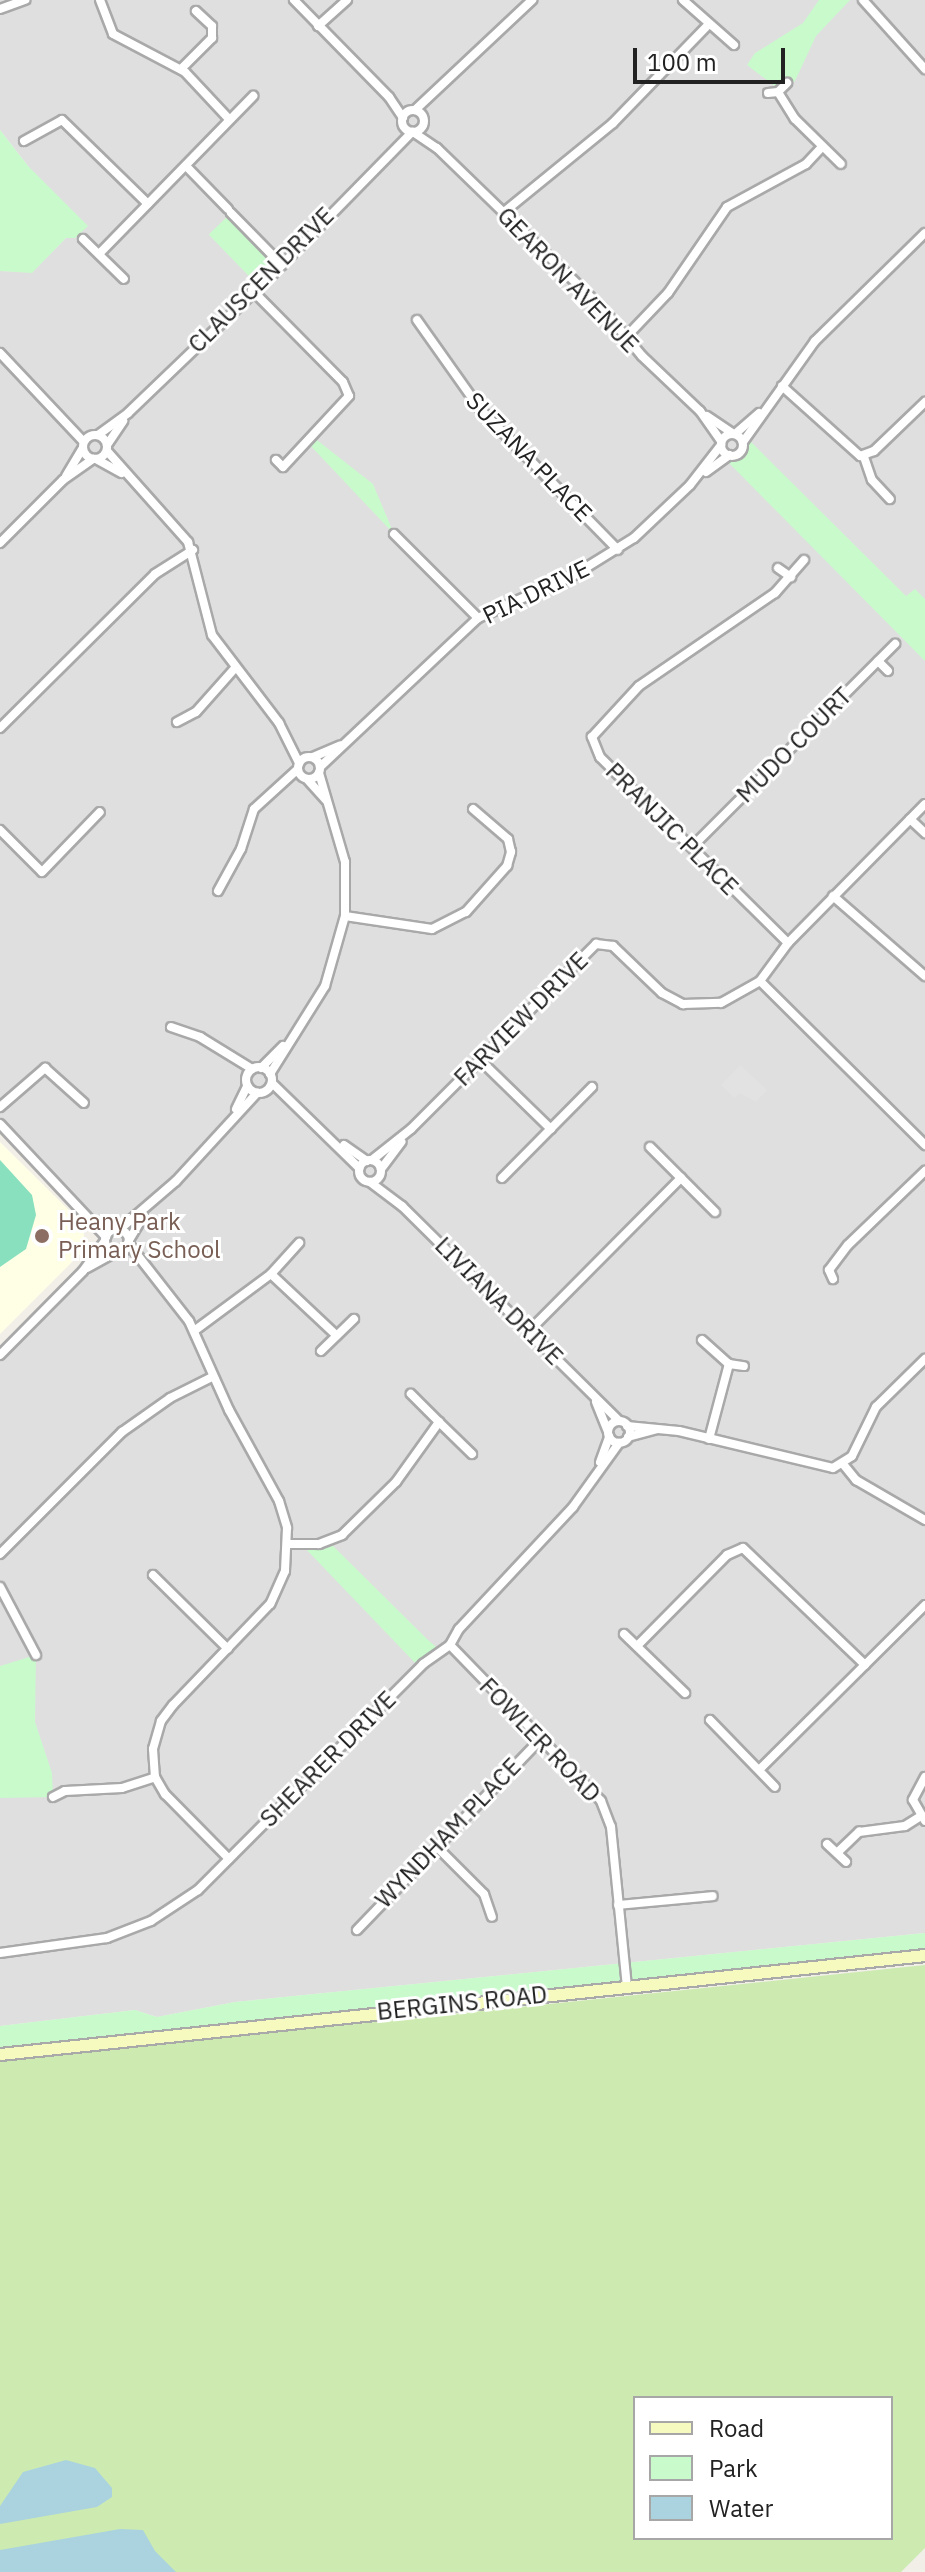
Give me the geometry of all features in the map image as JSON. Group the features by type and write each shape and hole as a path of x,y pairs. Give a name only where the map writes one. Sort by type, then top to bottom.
{"main road":[{"name":"BERGINS ROAD","path":"0,2054 925,1955"}],"street":[{"path":"0,9 25,0"},
{"path":"294,0 389,97 408,127 437,148"},
{"path":"318,26 347,0"},
{"path":"408,127 413,111 435,96 532,0"},
{"path":"683,0 734,45"},
{"path":"863,0 925,69"},
{"path":"99,1 108,28 120,40 181,69 229,119"},
{"path":"181,69 212,38 212,26 196,11"},
{"path":"504,212 602,134 708,25"},
{"path":"787,83 773,93 841,164"},
{"path":"99,254 253,96"},
{"path":"408,127 423,120 435,96"},
{"path":"389,97 423,120 437,148"},
{"path":"24,141 62,120 148,204"},
{"name":"CLAUSCEN DRIVE","path":"63,480 89,441 128,413 252,290 282,265 393,147 408,127"},
{"path":"627,336 668,293 727,207 748,191 806,164 822,147"},
{"name":"GEARON AVENUE","path":"437,148 700,411 729,455"},
{"path":"186,166 282,265"},
{"path":"743,442 815,341 925,233"},
{"path":"83,239 124,279"},
{"path":"252,290 343,382 349,396 283,467"},
{"name":"SUZANA PLACE","path":"417,320 480,409 618,550"},
{"path":"0,353 89,441 107,448 125,476 193,550 208,623 235,668 286,735 311,757 320,770 345,862 345,916 325,986 291,1037 271,1079 233,1113"},
{"path":"782,386 864,457 872,480 890,499"},
{"path":"734,434 771,401"},
{"path":"864,457 925,402"},
{"name":"GEARON AVENUE","path":"700,411 743,442"},
{"name":"CLAUSCEN DRIVE","path":"0,543 63,480 107,448 128,413"},
{"name":"PIA DRIVE","path":"690,485 721,443 734,434"},
{"path":"89,441 94,459 125,476"},
{"name":"PIA DRIVE","path":"279,786 320,770 478,618 618,550 690,485 729,455 739,452 743,442"},
{"path":"394,534 478,618"},
{"path":"0,728 155,574 193,550"},
{"name":"PRANJIC PLACE","path":"788,943 600,757 593,733 645,680 766,600 804,560"},
{"path":"778,568 791,577"},
{"name":"MUDO COURT","path":"693,846 895,644"},
{"path":"878,661 888,671"},
{"path":"177,722 196,712 235,668"},
{"path":"286,735 305,778 329,804"},
{"name":"PIA DRIVE","path":"218,891 241,849 254,809 298,766 353,739"},
{"path":"925,804 788,943 760,981 925,1145"},
{"path":"345,916 432,929 458,918 510,859 508,839 473,809"},
{"path":"0,830 42,872 100,812"},
{"path":"910,819 925,833"},
{"path":"833,896 925,976"},
{"name":"FARVIEW DRIVE","path":"359,1168 411,1129 599,942 613,946 662,993 683,1004 721,1003 760,981"},
{"path":"171,1027 200,1037 227,1056 257,1068 336,1140 370,1160"},
{"path":"0,1355 83,1271 110,1235 150,1206 199,1158 233,1113 246,1082 291,1037"},
{"path":"227,1056 246,1082 260,1092 298,1108"},
{"path":"480,1060 551,1129"},
{"path":"0,1107 45,1068 84,1103"},
{"path":"502,1178 592,1087"},
{"path":"0,1124 110,1235 128,1241 145,1270 177,1303 194,1331 212,1377 279,1501 289,1544 279,1588 161,1721 153,1749 155,1777 175,1805 229,1859"},
{"name":"FARVIEW DRIVE","path":"370,1182 411,1129"},
{"path":"336,1140 359,1168"},
{"path":"650,1147 715,1212"},
{"name":"LIVIANA DRIVE","path":"370,1160 402,1206"},
{"name":"LIVIANA DRIVE","path":"359,1168 361,1178 402,1206 623,1423"},
{"path":"819,1264 831,1275 858,1234 925,1171"},
{"path":"529,1331 681,1178"},
{"path":"83,1271 116,1253 128,1241 150,1206"},
{"path":"110,1235 116,1253 145,1270"},
{"path":"194,1331 271,1274 299,1243"},
{"path":"271,1274 336,1335"},
{"path":"321,1351 354,1319"},
{"path":"702,1340 729,1364 744,1366"},
{"path":"619,1443 608,1434 623,1423 662,1428 826,1468 843,1464 857,1450 876,1407 925,1359"},
{"path":"709,1439 729,1364"},
{"path":"0,1554 136,1420 212,1377"},
{"path":"411,1394 472,1454"},
{"name":"LIVIANA DRIVE","path":"594,1397 608,1434"},
{"path":"289,1544 319,1544 348,1532 396,1482 439,1422"},
{"path":"623,1423 628,1437 662,1428"},
{"name":"SHEARER DRIVE","path":"597,1471 608,1434"},
{"name":"SHEARER DRIVE","path":"0,1953 83,1944 136,1928 179,1904 229,1859 423,1664 450,1645 459,1629 573,1507 619,1443 628,1437"},
{"path":"843,1464 856,1480 925,1520"},
{"path":"637,1646 727,1555 743,1548 865,1665"},
{"path":"153,1575 228,1649"},
{"path":"0,1587 36,1655"},
{"path":"761,1768 925,1605"},
{"path":"624,1634 685,1693"},
{"name":"FOWLER ROAD","path":"450,1645 592,1788 605,1808 627,1987"},
{"path":"710,1720 761,1768 775,1787"},
{"name":"WYNDHAM PLACE","path":"357,1930 542,1738"},
{"path":"53,1797 65,1791 122,1788 155,1777"},
{"path":"839,1851 859,1832 905,1826 923,1818 914,1795 925,1777"},
{"path":"827,1844 839,1851 846,1862"},
{"path":"438,1848 484,1894 492,1917"},
{"path":"618,1905 713,1896"}],"shaded area":[{"path":"0,0 925,0 925,1933 235,2002 157,2017 135,2010 0,2026 0,1355 83,1271 105,1241 0,1124 0,271 32,272 66,238 28,166 0,130"},
{"path":"740,1065 767,1090 756,1102 740,1093 734,1098 721,1085"},
{"name":"Heany Park Primary School","path":"0,1142 83,1224 85,1249 0,1334"}],"green space":[{"path":"819,0 850,0 816,36 795,81 780,90 747,65 755,53 803,23"},
{"path":"0,130 28,166 88,226 75,238 66,238 32,273 0,271"},
{"path":"231,213 282,266 259,287 209,235"},
{"path":"313,437 373,484 394,534 307,442"},
{"path":"746,437 906,596 915,589 925,599 925,661 724,458 739,452"},
{"path":"0,1160 32,1195 36,1215 26,1249 0,1267"},
{"path":"328,1541 441,1651 419,1667 302,1545"},
{"path":"36,1655 35,1722 52,1773 53,1797 0,1798 0,1666"},
{"path":"925,1933 925,1955 0,2053 0,2026 135,2010 157,2017 235,2002"},
{"path":"925,1965 925,2548 901,2572 0,2572 0,2061"}],"water":[{"path":"66,2460 95,2468 112,2488 112,2497 97,2507 0,2524 0,2506 23,2472"},
{"path":"120,2529 143,2530 155,2551 176,2572 0,2572 0,2550"}],"place":[{"name":"Heany Park Primary School","path":"42,1236"}]}
